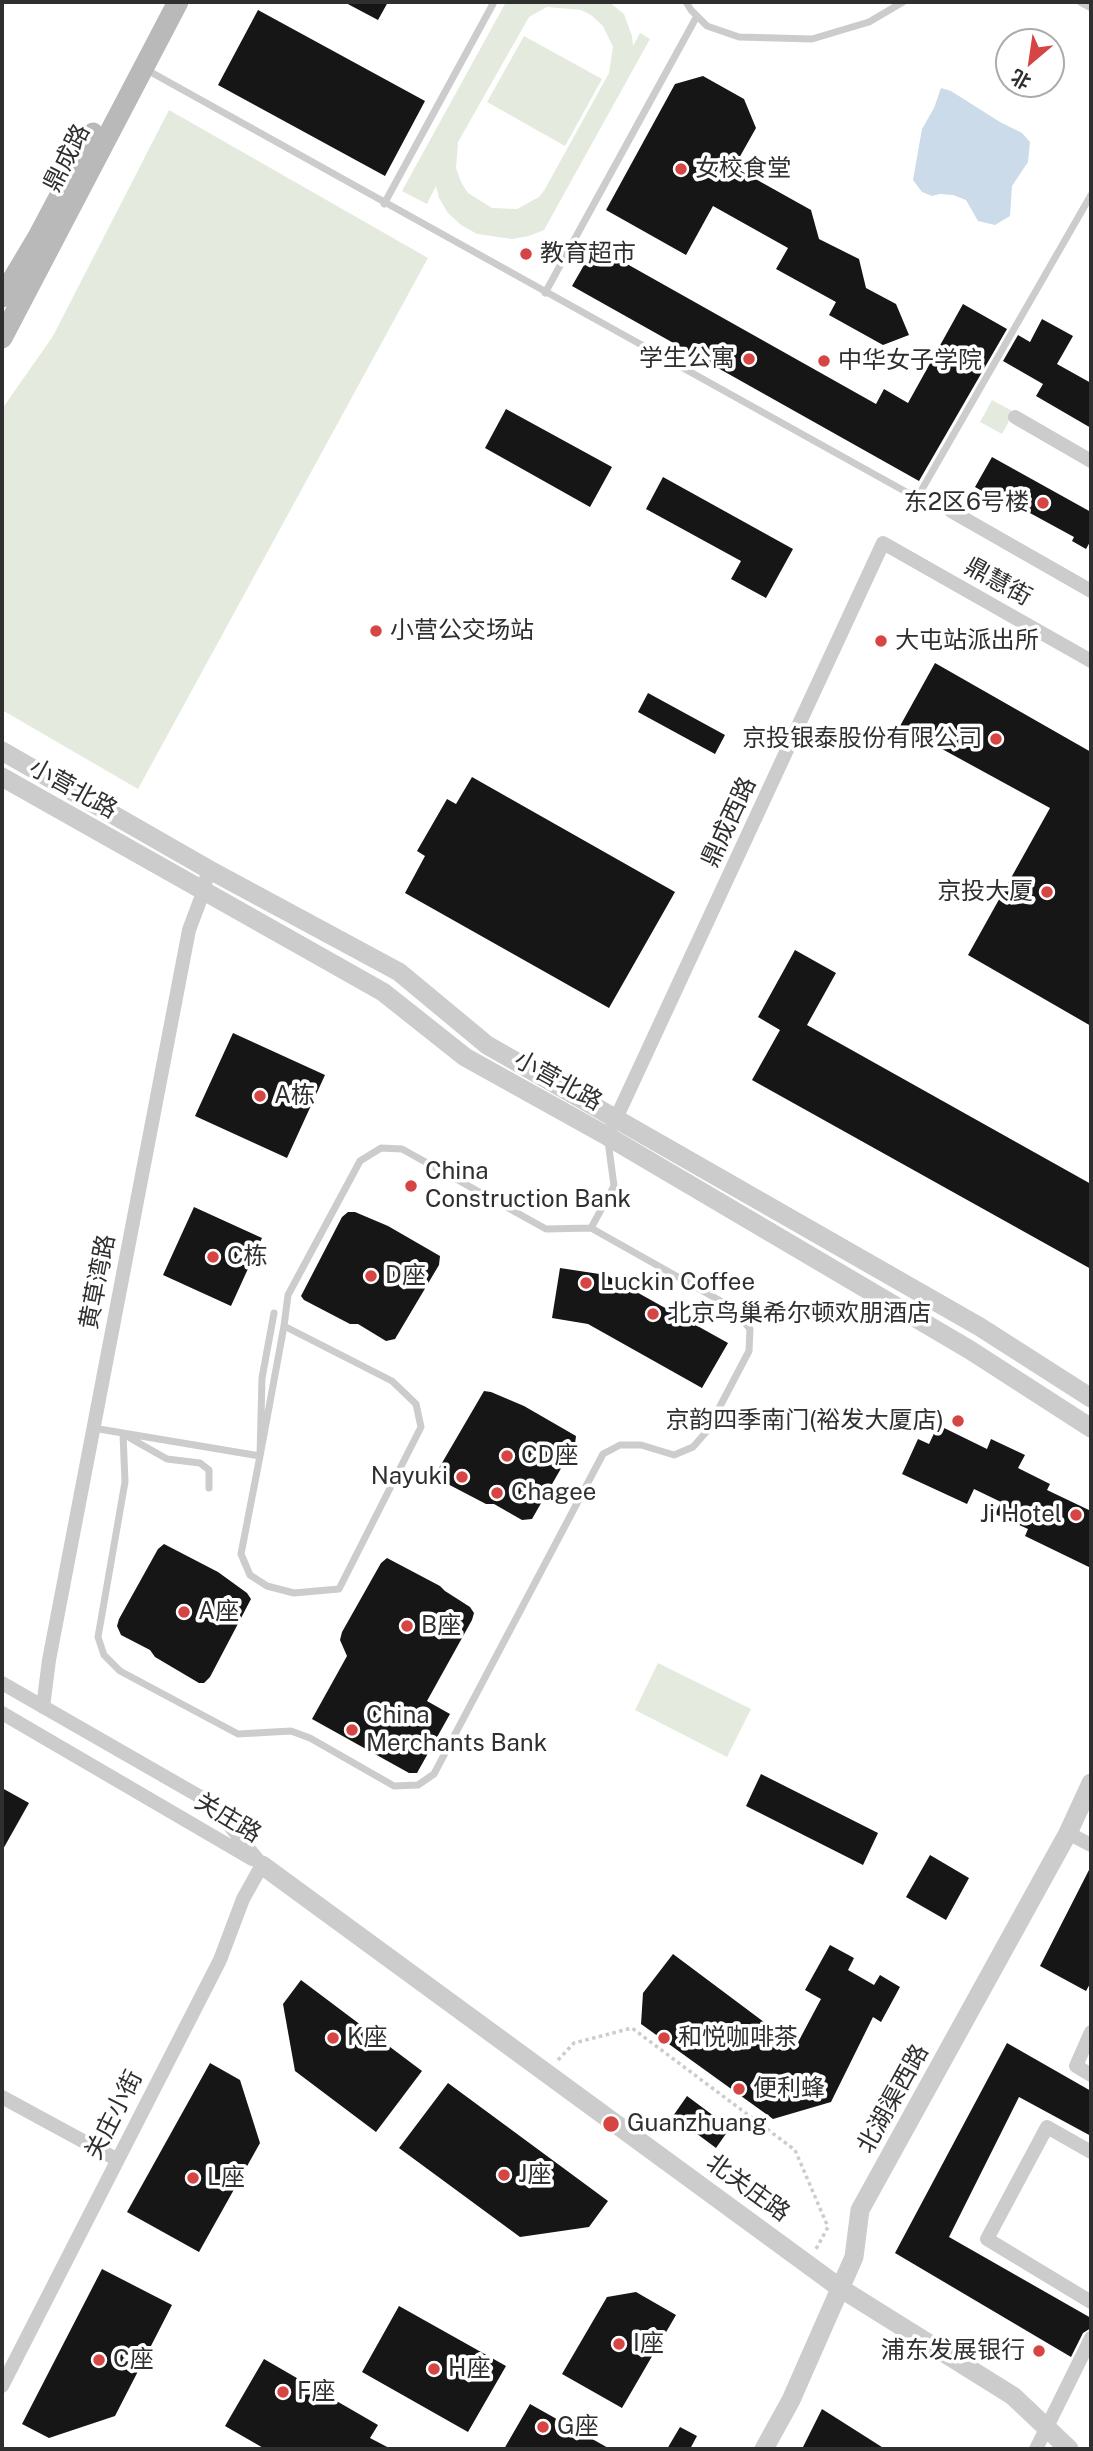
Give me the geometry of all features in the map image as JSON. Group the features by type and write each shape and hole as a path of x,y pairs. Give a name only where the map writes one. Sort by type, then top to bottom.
{"main road":[{"name":"鼎成路","path":"2,296 38,237 163,2"},
{"name":"鼎成路","path":"2,338 178,2"}],"street":[{"path":"1015,417 1091,461"},
{"path":"951,511 1091,591"},
{"name":"鼎慧街","path":"883,543 1089,655"},
{"name":"鼎成西路","path":"612,1128 883,543"},
{"name":"小营北路","path":"2,751 208,869 399,972 487,1045 612,1128 1091,1428"},
{"name":"小营北路","path":"2,777 383,992 464,1057 612,1128 980,1327 1091,1398"},
{"name":"黄草湾路","path":"43,1707 49,1660 189,930 204,890 208,869"},
{"name":"关庄路","path":"2,1683 211,1804 262,1865"},
{"name":"关庄路","path":"2,1713 262,1865"},
{"name":"北湖渠西路","path":"764,2449 791,2400 854,2258 860,2210 1068,1833 1091,1783"},
{"path":"1068,1833 1091,1845"},
{"name":"北关庄路","path":"262,1865 841,2288 1013,2396 1069,2449"},
{"name":"关庄小街","path":"2,2386 220,1960 243,1899 262,1865"},
{"path":"1091,2032 1076,2066 1091,2075"},
{"path":"2,2097 116,2159"},
{"path":"1091,2152 1047,2127 987,2239 1091,2302"},
{"path":"1036,2449 1091,2338"}],"lane":[{"path":"384,204 495,2"},
{"path":"686,2 707,26 739,37 812,39 869,22 903,2"},
{"path":"1080,2 1091,8"},
{"path":"545,293 697,16"},
{"path":"143,68 908,493 921,491 1091,195"},
{"path":"591,1228 614,1186 612,1128"},
{"path":"123,1434 125,1482 98,1637 104,1655 120,1671 238,1734 290,1731 310,1738 394,1786 418,1785 434,1774 603,1454 620,1445 641,1445 674,1455 692,1447 707,1430 749,1352 750,1329 733,1308 591,1228 546,1228 402,1149 381,1148 360,1161 288,1295 285,1326 241,1554 250,1575 267,1586 294,1593 339,1589 421,1427 416,1405 392,1381 285,1326"},
{"path":"260,1456 262,1378 274,1313"},
{"path":"93,1428 260,1456"},
{"path":"123,1434 167,1458 200,1463 209,1470 209,1488"}],"path":[{"path":"547,2072 574,2043 632,2028 795,2150 828,2227 809,2263"}],"shaded area":[{"path":"506,2 609,2 624,14 633,46 640,33 650,39 544,230 512,239 477,234 448,213 439,198 436,186 427,204 402,191","holes":["547,7 581,10 603,26 613,47 609,73 539,197 517,209 492,208 468,193 461,182 456,168 458,142 529,17"]},
{"path":"524,36 602,79 565,146 487,102"},
{"path":"169,110 428,258 138,789 2,710 2,409 53,336"},
{"path":"992,400 1014,412 1002,434 980,422"},
{"path":"658,1663 751,1709 727,1757 635,1710"}],"water":[{"path":"941,88 951,91 1022,133 1030,142 1028,162 1012,186 1010,216 995,225 978,221 966,200 953,195 932,196 922,192 913,180 922,129"}],"building":[{"path":"344,2 388,2 378,20"},
{"path":"258,10 425,101 385,176 218,85"},
{"path":"703,76 744,99 756,128 734,167 811,210 819,239 859,259 866,288 896,304 909,335 883,345 829,315 836,302 776,269 788,248 713,206 686,255 606,210 675,84"},
{"name":"学生公寓","path":"595,246 876,404 884,389 908,403 963,304 1007,329 919,481 572,286"},
{"path":"1042,319 1073,336 1057,364 1091,383 1091,428 1036,396 1043,384 1003,361 1018,335 1030,342"},
{"path":"506,409 612,467 590,507 485,448"},
{"name":"东2区6号楼","path":"992,457 1091,512 1091,540 1086,549 1072,541 1074,537 995,494 993,497 975,487"},
{"path":"663,477 793,549 766,598 731,579 741,561 646,509"},
{"path":"935,663 1091,752 1091,1026 968,955 1050,808 900,726"},
{"path":"648,693 725,735 715,754 638,712"},
{"path":"472,777 675,892 609,1008 405,893 425,856 417,851 447,799 456,804"},
{"path":"795,950 836,973 807,1025 1091,1184 1091,1269 752,1080 780,1030 758,1017"},
{"name":"A栋","path":"233,1033 325,1075 287,1158 195,1116"},
{"name":"C栋","path":"194,1207 262,1238 231,1306 163,1275"},
{"name":"D座","path":"348,1212 355,1212 388,1226 440,1256 439,1265 395,1339 386,1341 358,1324 350,1324 304,1300 301,1296 342,1217"},
{"path":"560,1268 606,1275 728,1343 702,1388 588,1324 552,1318"},
{"name":"CD座","path":"484,1391 524,1406 576,1436 575,1444 532,1519 522,1520 494,1504 486,1504 437,1476 439,1468"},
{"path":"938,1425 987,1449 991,1439 1025,1455 1018,1468 1050,1484 1047,1490 1091,1511 1091,1568 1025,1536 1028,1529 995,1514 1001,1502 974,1489 967,1504 902,1474 918,1439 929,1444"},
{"name":"A座","path":"164,1544 218,1572 247,1593 251,1599 210,1677 204,1683 199,1683 155,1657 150,1650 121,1635 117,1626 158,1549"},
{"path":"387,1558 440,1586 470,1607 474,1613 427,1701 450,1714 417,1773 409,1773 312,1719 347,1656 340,1640 342,1632 381,1563"},
{"path":"761,1774 878,1833 863,1865 746,1806"},
{"path":"2,1788 29,1803 2,1851"},
{"path":"930,1855 969,1878 946,1920 906,1897"},
{"path":"1091,1866 1091,1982 1086,1991 1040,1966"},
{"path":"830,1945 854,1958 848,1970 874,1985 880,1975 900,1987 881,2022 873,2017 831,2102 773,2119 641,2024 643,1993 673,1954 796,2046 821,1999 805,1990"},
{"name":"K座","path":"301,1980 422,2071 376,2132 295,2071 283,2004"},
{"path":"1007,2043 1091,2091 1091,2136 1019,2097 949,2237 1091,2318 1091,2328 1083,2333 1071,2357 895,2253"},
{"name":"L座","path":"210,2063 240,2080 260,2143 199,2252 127,2212"},
{"name":"J座","path":"448,2083 608,2201 589,2227 520,2237 399,2148"},
{"path":"687,2096 730,2128 716,2148 673,2116"},
{"name":"C座","path":"102,2269 172,2305 115,2416 49,2438 22,2424"},
{"name":"I座","path":"636,2292 676,2315 622,2408 562,2374 607,2297"},
{"name":"H座","path":"399,2306 506,2366 468,2432 362,2372"},
{"name":"F座","path":"264,2359 378,2425 370,2438 391,2449 265,2449 225,2426"},
{"name":"G座","path":"530,2404 610,2449 504,2449"},
{"path":"822,2409 885,2449 802,2449"},
{"path":"680,2427 697,2436 690,2449 667,2449"}],"place":[{"name":"女校食堂","path":"681,169"},
{"name":"教育超市","path":"526,254"},
{"name":"学生公寓","path":"749,359"},
{"name":"中华女子学院","path":"824,361"},
{"name":"东2区6号楼","path":"1043,503"},
{"name":"小营公交场站","path":"376,631"},
{"name":"大屯站派出所","path":"881,641"},
{"name":"京投银泰股份有限公司","path":"996,739"},
{"name":"京投大厦","path":"1047,892"},
{"name":"A栋","path":"260,1096"},
{"name":"China Construction Bank","path":"411,1186"},
{"name":"C栋","path":"213,1257"},
{"name":"D座","path":"371,1276"},
{"name":"Luckin Coffee","path":"586,1283"},
{"name":"北京鸟巢希尔顿欢朋酒店","path":"653,1314"},
{"name":"京韵四季南门(裕发大厦店)","path":"958,1421"},
{"name":"CD座","path":"507,1456"},
{"name":"Nayuki","path":"462,1477"},
{"name":"Chagee","path":"497,1493"},
{"name":"Ji Hotel","path":"1076,1515"},
{"name":"A座","path":"184,1612"},
{"name":"B座","path":"407,1626"},
{"name":"China Merchants Bank","path":"352,1730"},
{"name":"K座","path":"333,2038"},
{"name":"和悦咖啡茶","path":"664,2038"},
{"name":"便利蜂","path":"739,2089"},
{"name":"Guanzhuang","path":"611,2124"},
{"name":"J座","path":"504,2175"},
{"name":"L座","path":"193,2178"},
{"name":"I座","path":"619,2344"},
{"name":"浦东发展银行","path":"1039,2351"},
{"name":"C座","path":"99,2360"},
{"name":"H座","path":"434,2369"},
{"name":"F座","path":"283,2392"},
{"name":"G座","path":"543,2427"}]}
